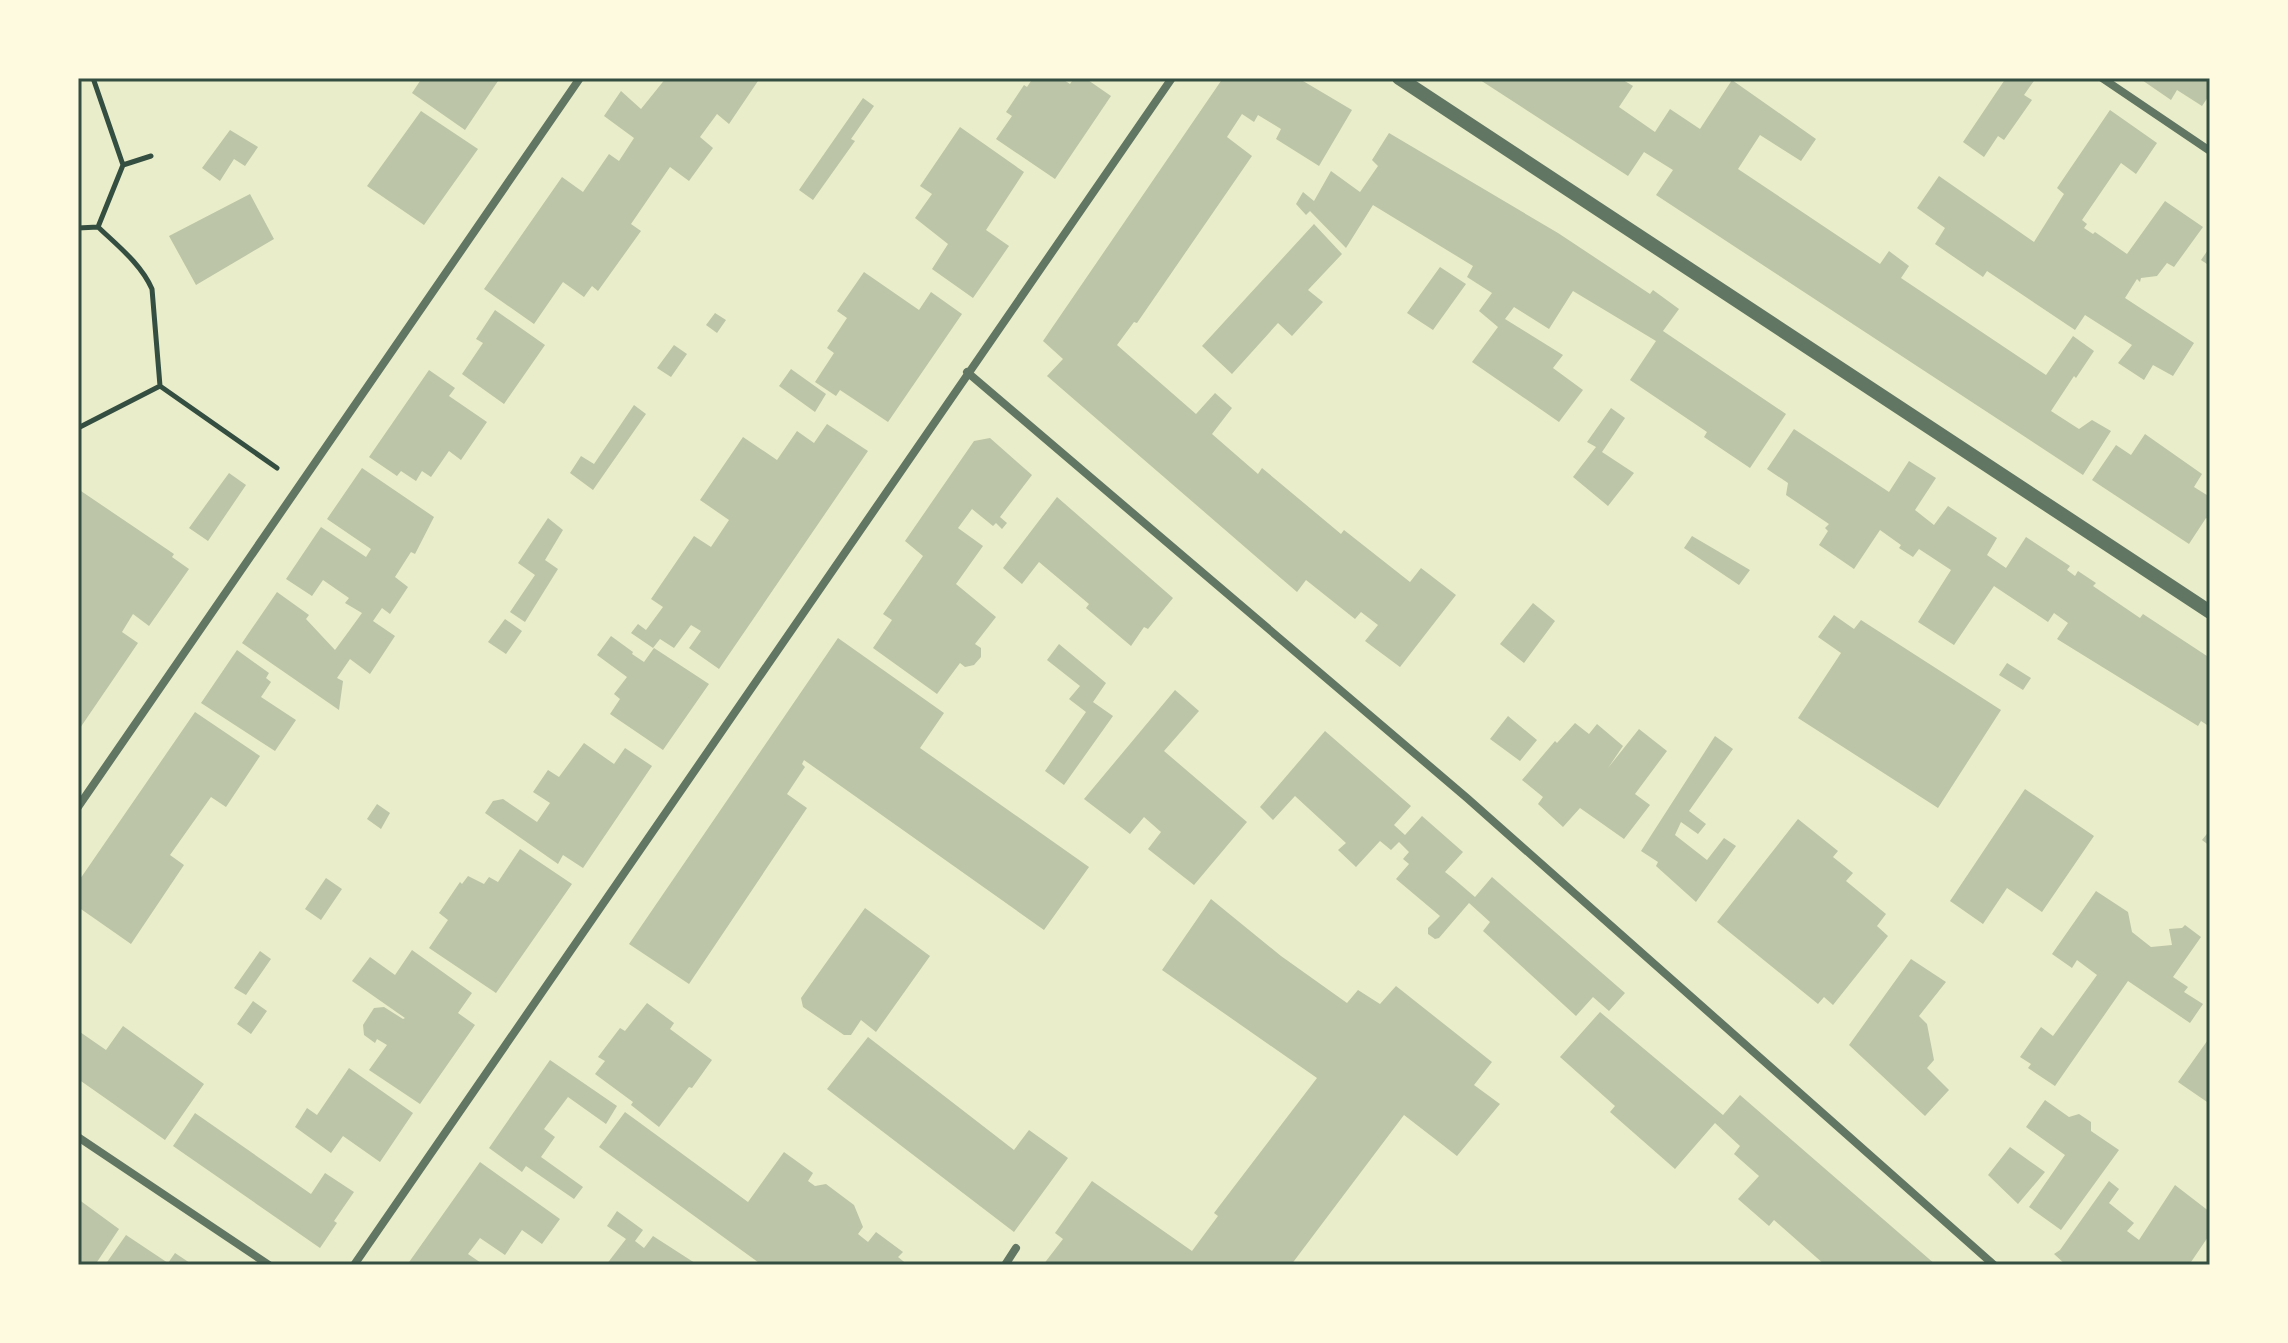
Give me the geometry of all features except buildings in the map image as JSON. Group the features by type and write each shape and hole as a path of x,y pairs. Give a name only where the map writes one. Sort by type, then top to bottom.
{"street":[{"path":"78,807 580,78"},
{"path":"354,1265 1172,78"},
{"path":"1399,78 2210,612"},
{"path":"2102,78 2210,151"},
{"path":"967,372 1467,798 1994,1265"},
{"path":"78,1137 269,1265"},
{"path":"1005,1265 1016,1248"}],"path":[{"path":"93,78 123,165 98,227"},
{"path":"123,165 151,156"},
{"path":"78,228 98,227 127,254 147,279 152,289 160,386"},
{"path":"160,386 299,484"},
{"path":"78,428 160,386"}]}
